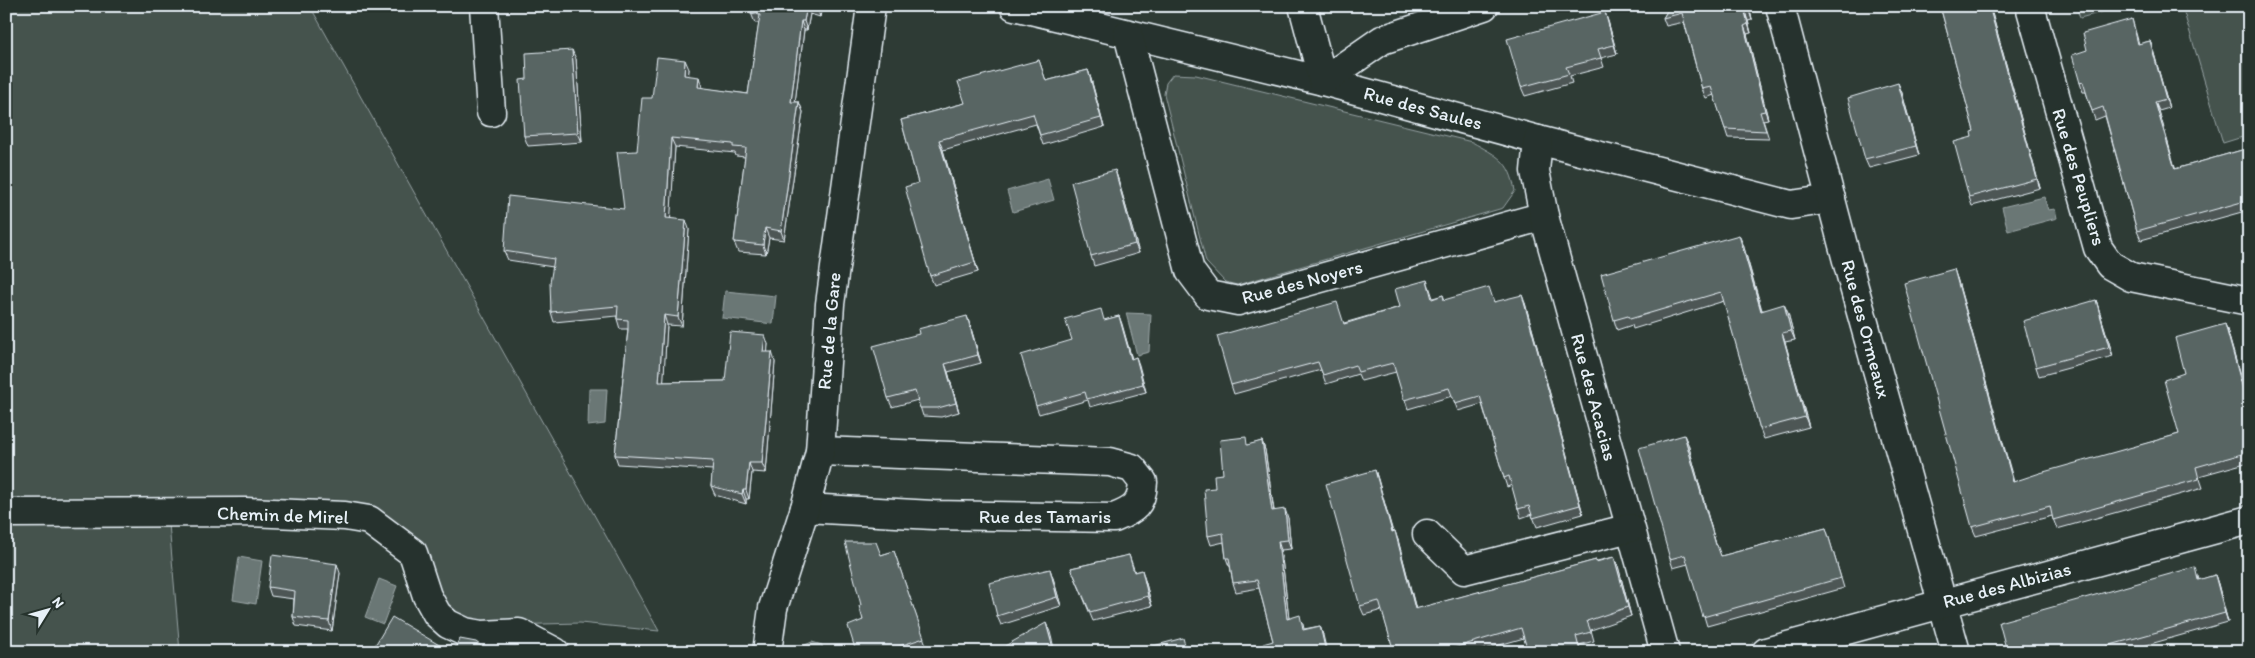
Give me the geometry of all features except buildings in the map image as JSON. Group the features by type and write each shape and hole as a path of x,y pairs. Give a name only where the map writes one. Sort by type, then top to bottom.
{"street":[{"path":"484,6 491,112"},
{"name":"Rue de la Gare","path":"767,652 773,608 805,508 820,452 830,304 871,6"},
{"name":"Rue des Saules","path":"1014,6 1324,81 1538,140 1790,205 1831,199"},
{"path":"1303,6 1324,81 1382,40 1484,6"},
{"name":"Rue des Ormeaux","path":"1780,6 1831,199 1956,652"},
{"name":"Rue des Peupliers","path":"2030,6 2098,248 2110,266 2132,277 2249,301"},
{"name":"Rue des Noyers","path":"1128,34 1190,271 1208,294 1238,302 1544,216"},
{"name":"Rue des Acacias","path":"1538,140 1535,171 1544,216 1665,652"},
{"name":"Rue des Tamaris","path":"805,508 933,516 1114,518 1133,510 1143,496 1143,482 1132,468 1110,462 820,452"},
{"name":"Chemin de Mirel","path":"6,513 246,512 345,516 369,520 413,553 427,596 437,614 448,624 465,632 482,635 519,633 555,652"},
{"name":"Rue des Albizias","path":"1766,652 2249,520"},
{"path":"1427,534 1464,570 1630,528"}],"shaded area":[{"path":"6,6 310,6 659,631 580,623 470,626 439,599 419,546 404,528 351,504 169,524 180,652 6,652"},
{"path":"2076,6 2124,6 2080,18"},
{"path":"2182,6 2249,6 2249,135 2223,143"},
{"path":"1173,74 1196,75 1472,142 1501,160 1510,172 1515,191 1503,208 1237,285 1225,282 1206,262 1164,94 1166,83"},
{"path":"1048,179 1054,200 1013,212 1007,191"},
{"path":"2044,197 2048,210 2055,209 2057,218 2008,231 2002,207"},
{"path":"725,291 776,296 773,324 722,318"},
{"path":"1126,313 1151,314 1149,352 1137,355"},
{"path":"589,389 607,389 605,424 588,426"},
{"path":"239,557 262,561 256,604 233,600"},
{"path":"379,579 397,586 383,624 365,617"},
{"path":"812,642 822,645 823,652 801,652 805,645"}]}
